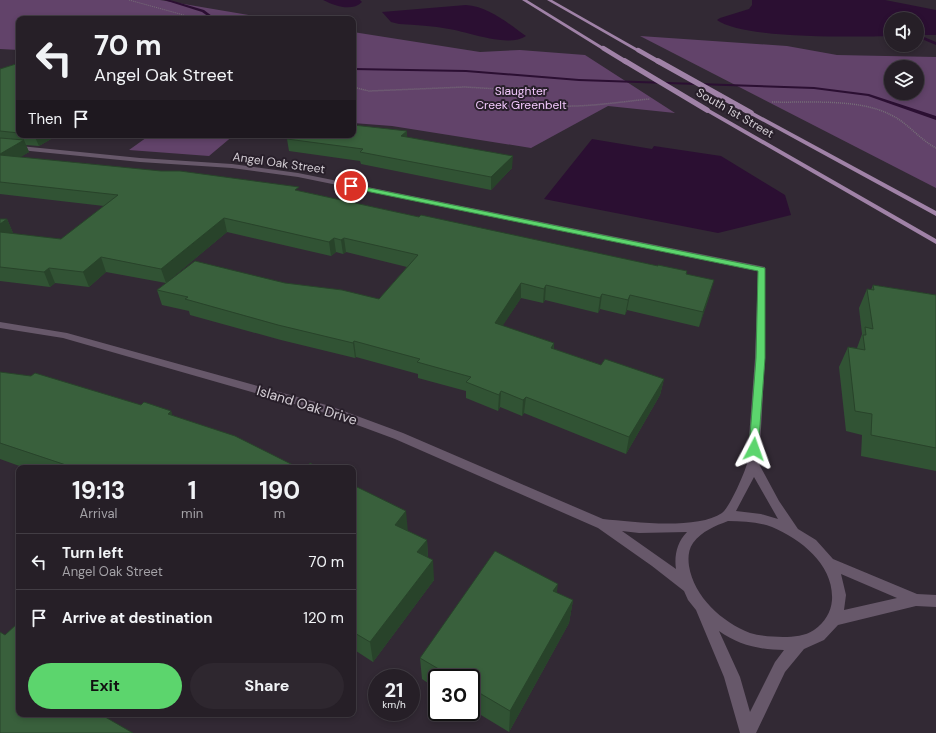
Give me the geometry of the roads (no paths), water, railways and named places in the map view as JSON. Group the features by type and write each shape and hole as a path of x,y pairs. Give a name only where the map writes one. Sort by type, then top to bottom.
{"main road":[{"name":"South 1st Street","path":"524,0 707,110 936,242"},
{"name":"South 1st Street","path":"549,0 936,214"}],"street":[{"name":"Angel Oak Street","path":"0,146 140,160 232,166 298,175 762,269 760,358 753,464"},
{"name":"Island Oak Drive","path":"0,325 64,335 326,409 399,436 602,524 651,557 687,586"},
{"path":"727,516 748,479 753,464"},
{"path":"753,464 775,504 793,531"},
{"path":"701,607 721,625 747,638 774,644 799,643 821,634 835,619 840,601 837,582 828,563 812,545 793,531 771,521 748,516 727,516 712,520 698,527 688,538 682,552 682,568 687,586 701,607 732,677 748,733"},
{"name":"Island Oak Drive","path":"602,524 640,528 698,527"},
{"path":"828,563 916,600"},
{"path":"835,619 916,600 936,601"},
{"path":"748,733 780,667 799,643"}],"waterway":[{"path":"166,0 203,11 210,16"},
{"path":"924,38 936,44"},
{"path":"356,69 466,71 579,80 814,88 869,95 936,118"}],"park label":[{"name":"Slaughter Creek Greenbelt","path":"521,98"}]}
